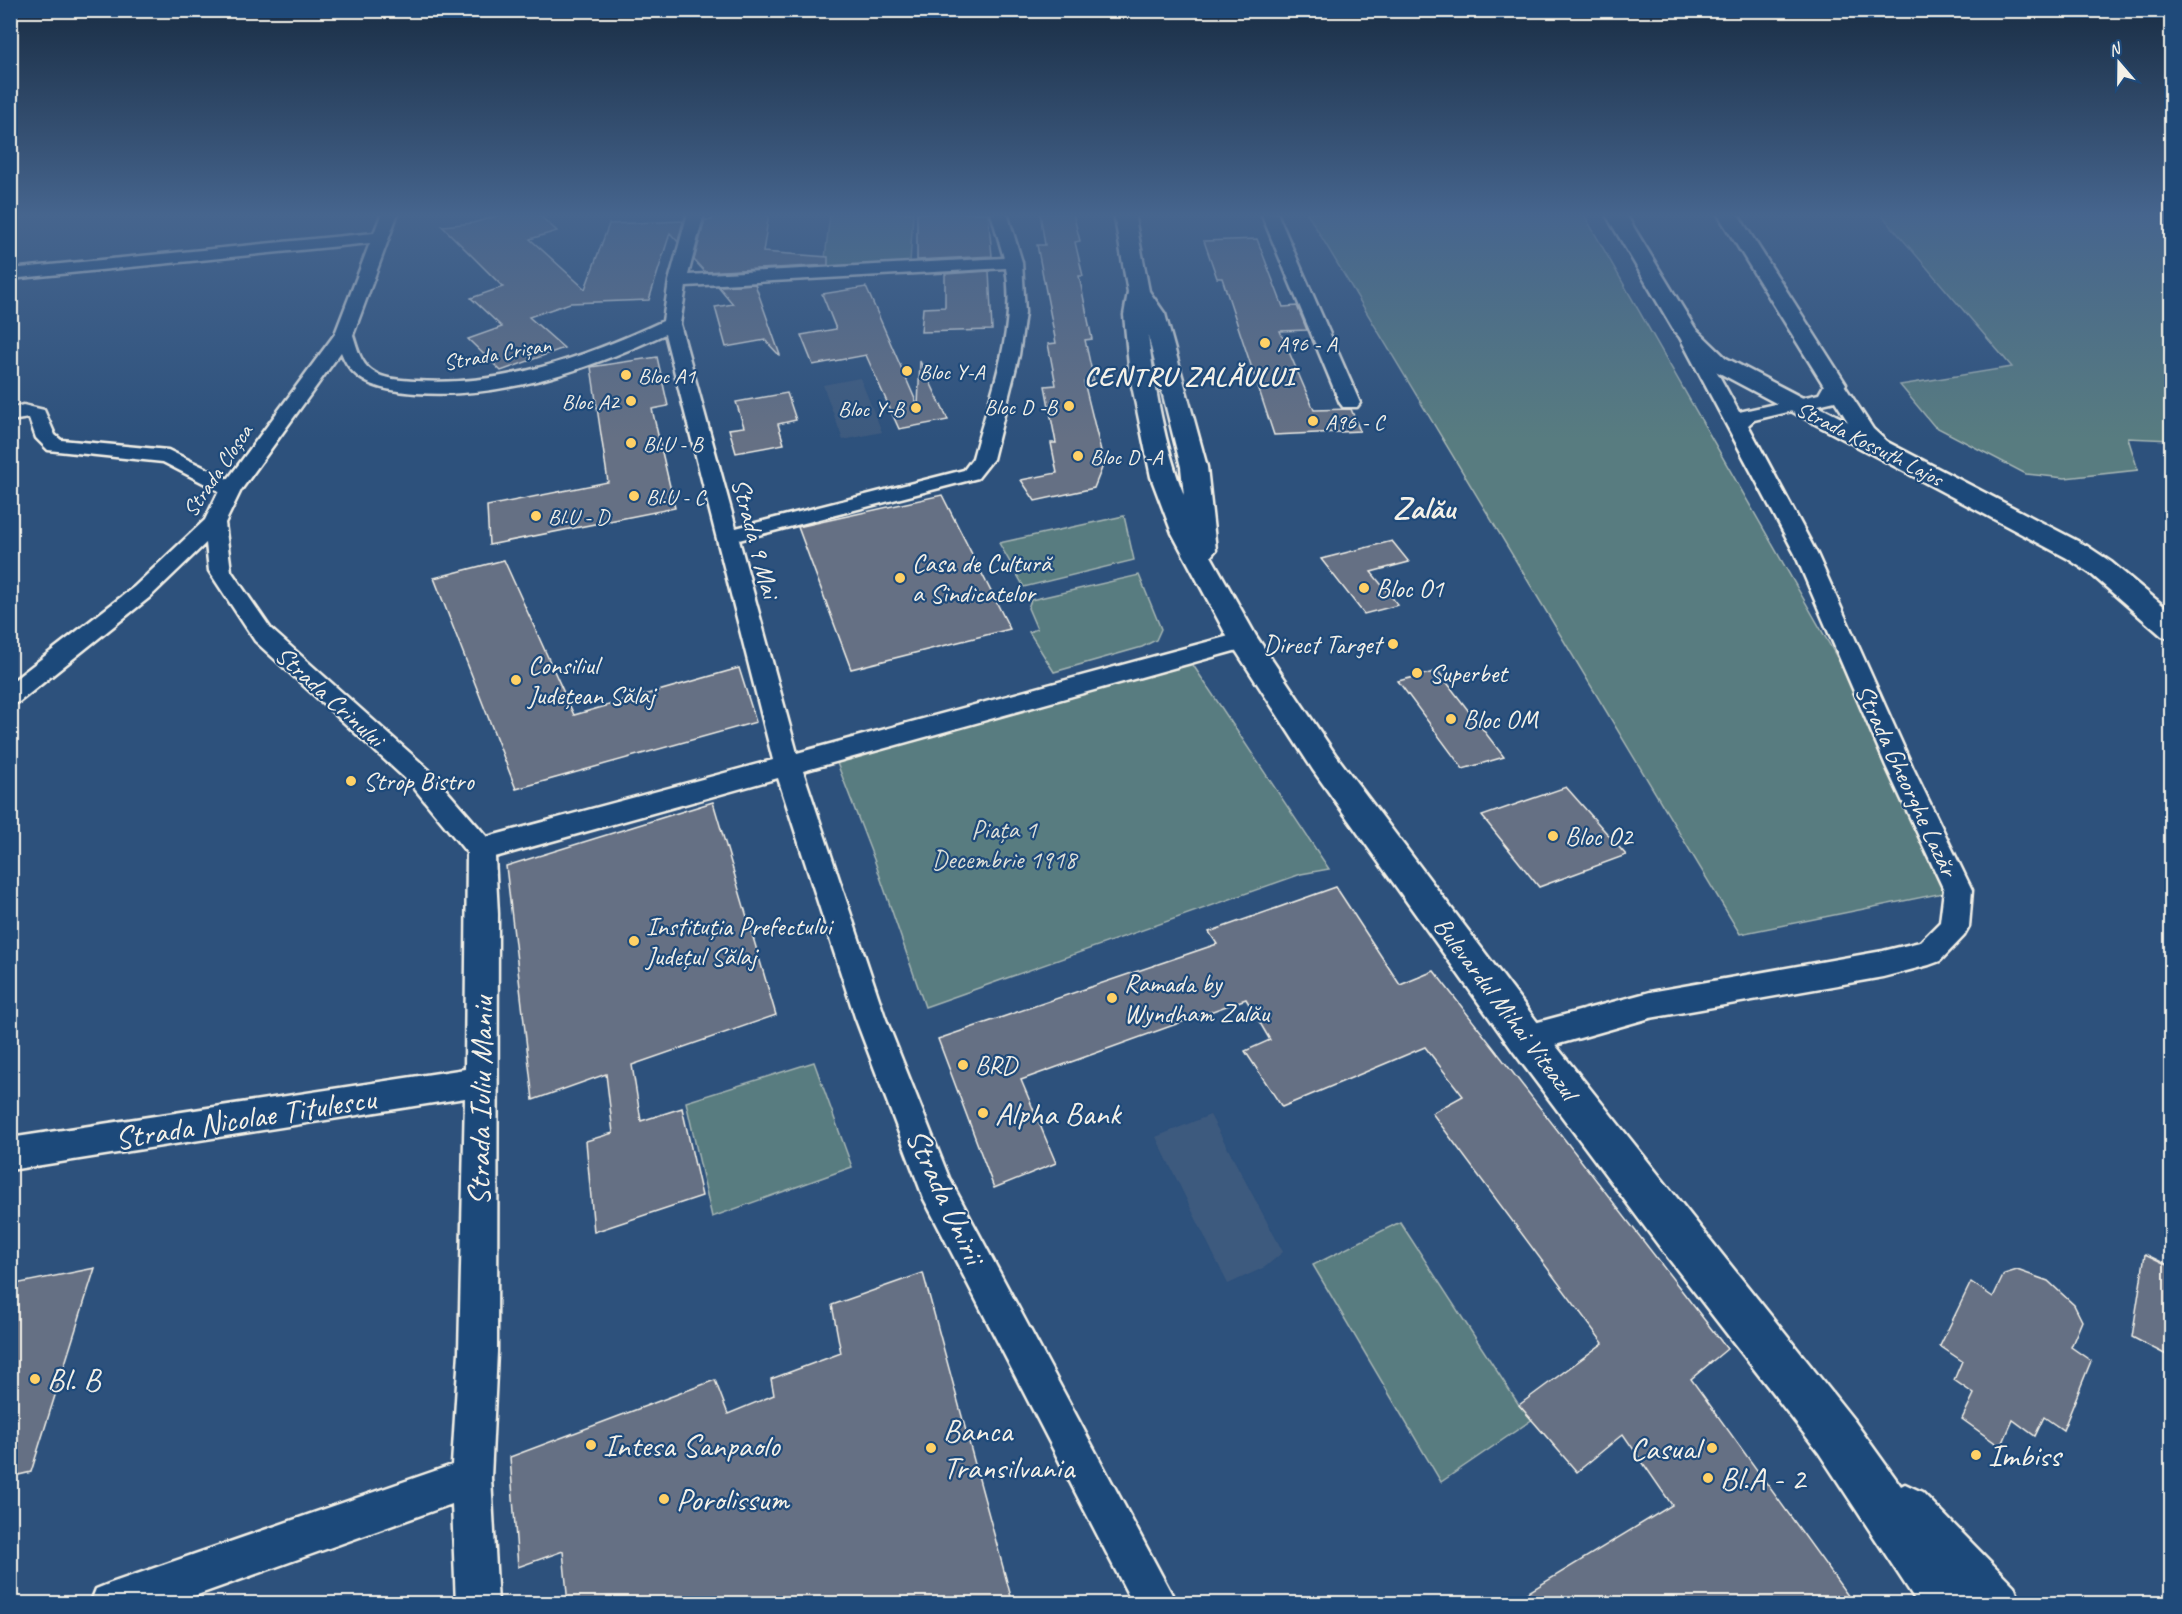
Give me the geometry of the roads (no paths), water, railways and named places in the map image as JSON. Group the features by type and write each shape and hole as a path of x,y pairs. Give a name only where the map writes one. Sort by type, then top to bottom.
{"main road":[{"name":"Bulevardul Mihai Viteazul","path":"1138,288 1136,332 1142,376 1155,439 1172,501 1185,533 1244,640 1324,762 1527,1039 1677,1235 1836,1436 1903,1532 1948,1604"},
{"name":"Strada Kossuth Lajos","path":"1660,288 1686,332 1718,363 2077,552 2101,568 2172,628"},
{"path":"1774,288 1834,384"},
{"name":"Bulevardul Mihai Viteazul","path":"1836,1436 1996,1604"}],"street":[{"name":"Strada Cloșca","path":"10,696 142,592 214,523 231,489 344,335 362,288"},
{"path":"671,324 677,288"},
{"path":"726,537 971,474 983,459 1012,340 1016,288"},
{"path":"1301,288 1350,403"},
{"name":"Strada Crișan","path":"344,335 362,373 378,382 423,388 465,387 527,377 585,359 671,324"},
{"name":"Strada 9 Mai","path":"671,324 788,767"},
{"name":"Strada Gheorghe Lazăr","path":"1527,1039 1650,1005 1883,964 1929,952 1954,927 1958,890 1899,766 1806,554 1686,332"},
{"path":"1738,430 1738,424 1747,415 1825,399 1832,394 1834,384"},
{"path":"1834,384 1866,433 1889,453"},
{"path":"10,415 23,411 32,411 37,414 46,438 55,446 168,456 231,489"},
{"name":"Strada Crinului","path":"214,523 220,571 263,635 419,776 481,850"},
{"path":"481,850 1244,640"},
{"name":"Strada Unirii","path":"788,767 870,1017 936,1187 1156,1604"},
{"name":"Strada Iuliu Maniu","path":"477,1604 471,1478 478,1352 483,914 481,850"},
{"name":"Strada Nicolae Titulescu","path":"10,1154 480,1081"},
{"path":"111,1604 471,1478"}],"place":[{"name":"A96 - A","path":"1265,343"},
{"name":"Bloc Y-A","path":"907,371"},
{"name":"Bloc A1","path":"626,375"},
{"name":"Bloc A2","path":"631,401"},
{"name":"Bloc D -B","path":"1069,406"},
{"name":"Bloc Y-B","path":"916,408"},
{"name":"A96 - C","path":"1313,421"},
{"name":"Bl.U - B","path":"631,443"},
{"name":"Bloc D -A","path":"1078,456"},
{"name":"Bl.U - C","path":"634,496"},
{"name":"Bl.U - D","path":"536,516"},
{"name":"Casa de Cultură a Sindicatelor","path":"900,578"},
{"name":"Bloc O1","path":"1364,588"},
{"name":"Direct Target","path":"1393,644"},
{"name":"Superbet","path":"1417,673"},
{"name":"Consiliul Județean Sălaj","path":"516,680"},
{"name":"Bloc OM","path":"1451,719"},
{"name":"Strop Bistro","path":"351,781"},
{"name":"Bloc O2","path":"1553,836"},
{"name":"Instituția Prefectului Județul Sălaj","path":"634,941"},
{"name":"Ramada by Wyndham Zalău","path":"1112,998"},
{"name":"BRD","path":"963,1065"},
{"name":"Alpha Bank","path":"983,1113"},
{"name":"Bl. B","path":"35,1379"},
{"name":"Intesa Sanpaolo","path":"591,1445"},
{"name":"Banca Transilvania","path":"931,1448"},
{"name":"Casual","path":"1712,1448"},
{"name":"Imbiss","path":"1976,1455"},
{"name":"Bl.A - 2","path":"1708,1478"},
{"name":"Porolissum","path":"664,1499"}],"district":[{"name":"CENTRU ZALĂULUI","path":"1190,376"},
{"name":"Zalău","path":"1424,507"}],"park label":[{"name":"Piața 1 Decembrie 1918","path":"1004,844"}]}
